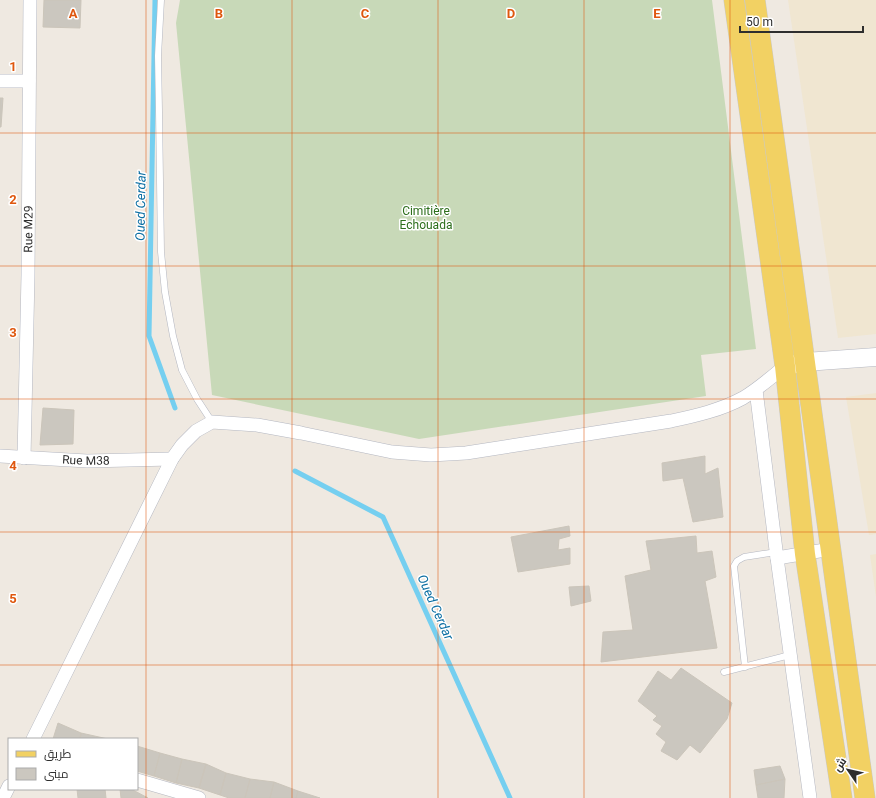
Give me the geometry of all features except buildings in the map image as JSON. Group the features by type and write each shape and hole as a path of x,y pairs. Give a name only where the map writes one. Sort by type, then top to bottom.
{"main road":[{"path":"734,0 785,366 805,554 842,798"},
{"path":"755,0 865,798"},
{"path":"785,366 805,362 876,357"}],"street":[{"name":"Rue M29","path":"24,458 28,275 28,81 30,0"},
{"path":"0,81 28,81"},
{"path":"33,738 172,459 182,445 196,431 212,422 257,425 392,452 431,455 466,453 671,421 694,416 731,403 756,390 785,366"},
{"path":"756,390 776,555 810,798"},
{"name":"Rue M38","path":"0,456 88,461 172,459"},
{"path":"776,555 805,554 831,549"},
{"path":"138,780 199,798"},
{"path":"2,798 8,788"}],"lane":[{"path":"161,0 158,56 161,252 165,292 173,336 182,370 197,399 212,422"},
{"path":"746,667 734,566 737,561 744,558 776,555"},
{"path":"724,672 790,655"}],"shaded area":[{"path":"788,0 876,0 876,334 838,338"},
{"path":"876,393 876,534 869,535 846,397"},
{"path":"876,554 876,597 870,555"}],"green space":[{"name":"Cimitière Echouada","path":"180,0 712,0 756,349 701,355 706,396 419,439 212,395 176,23"}],"waterway":[{"name":"Oued Cerdar","path":"155,0 149,336 175,408"},
{"name":"Oued Cerdar","path":"295,471 383,517 510,798"}]}
